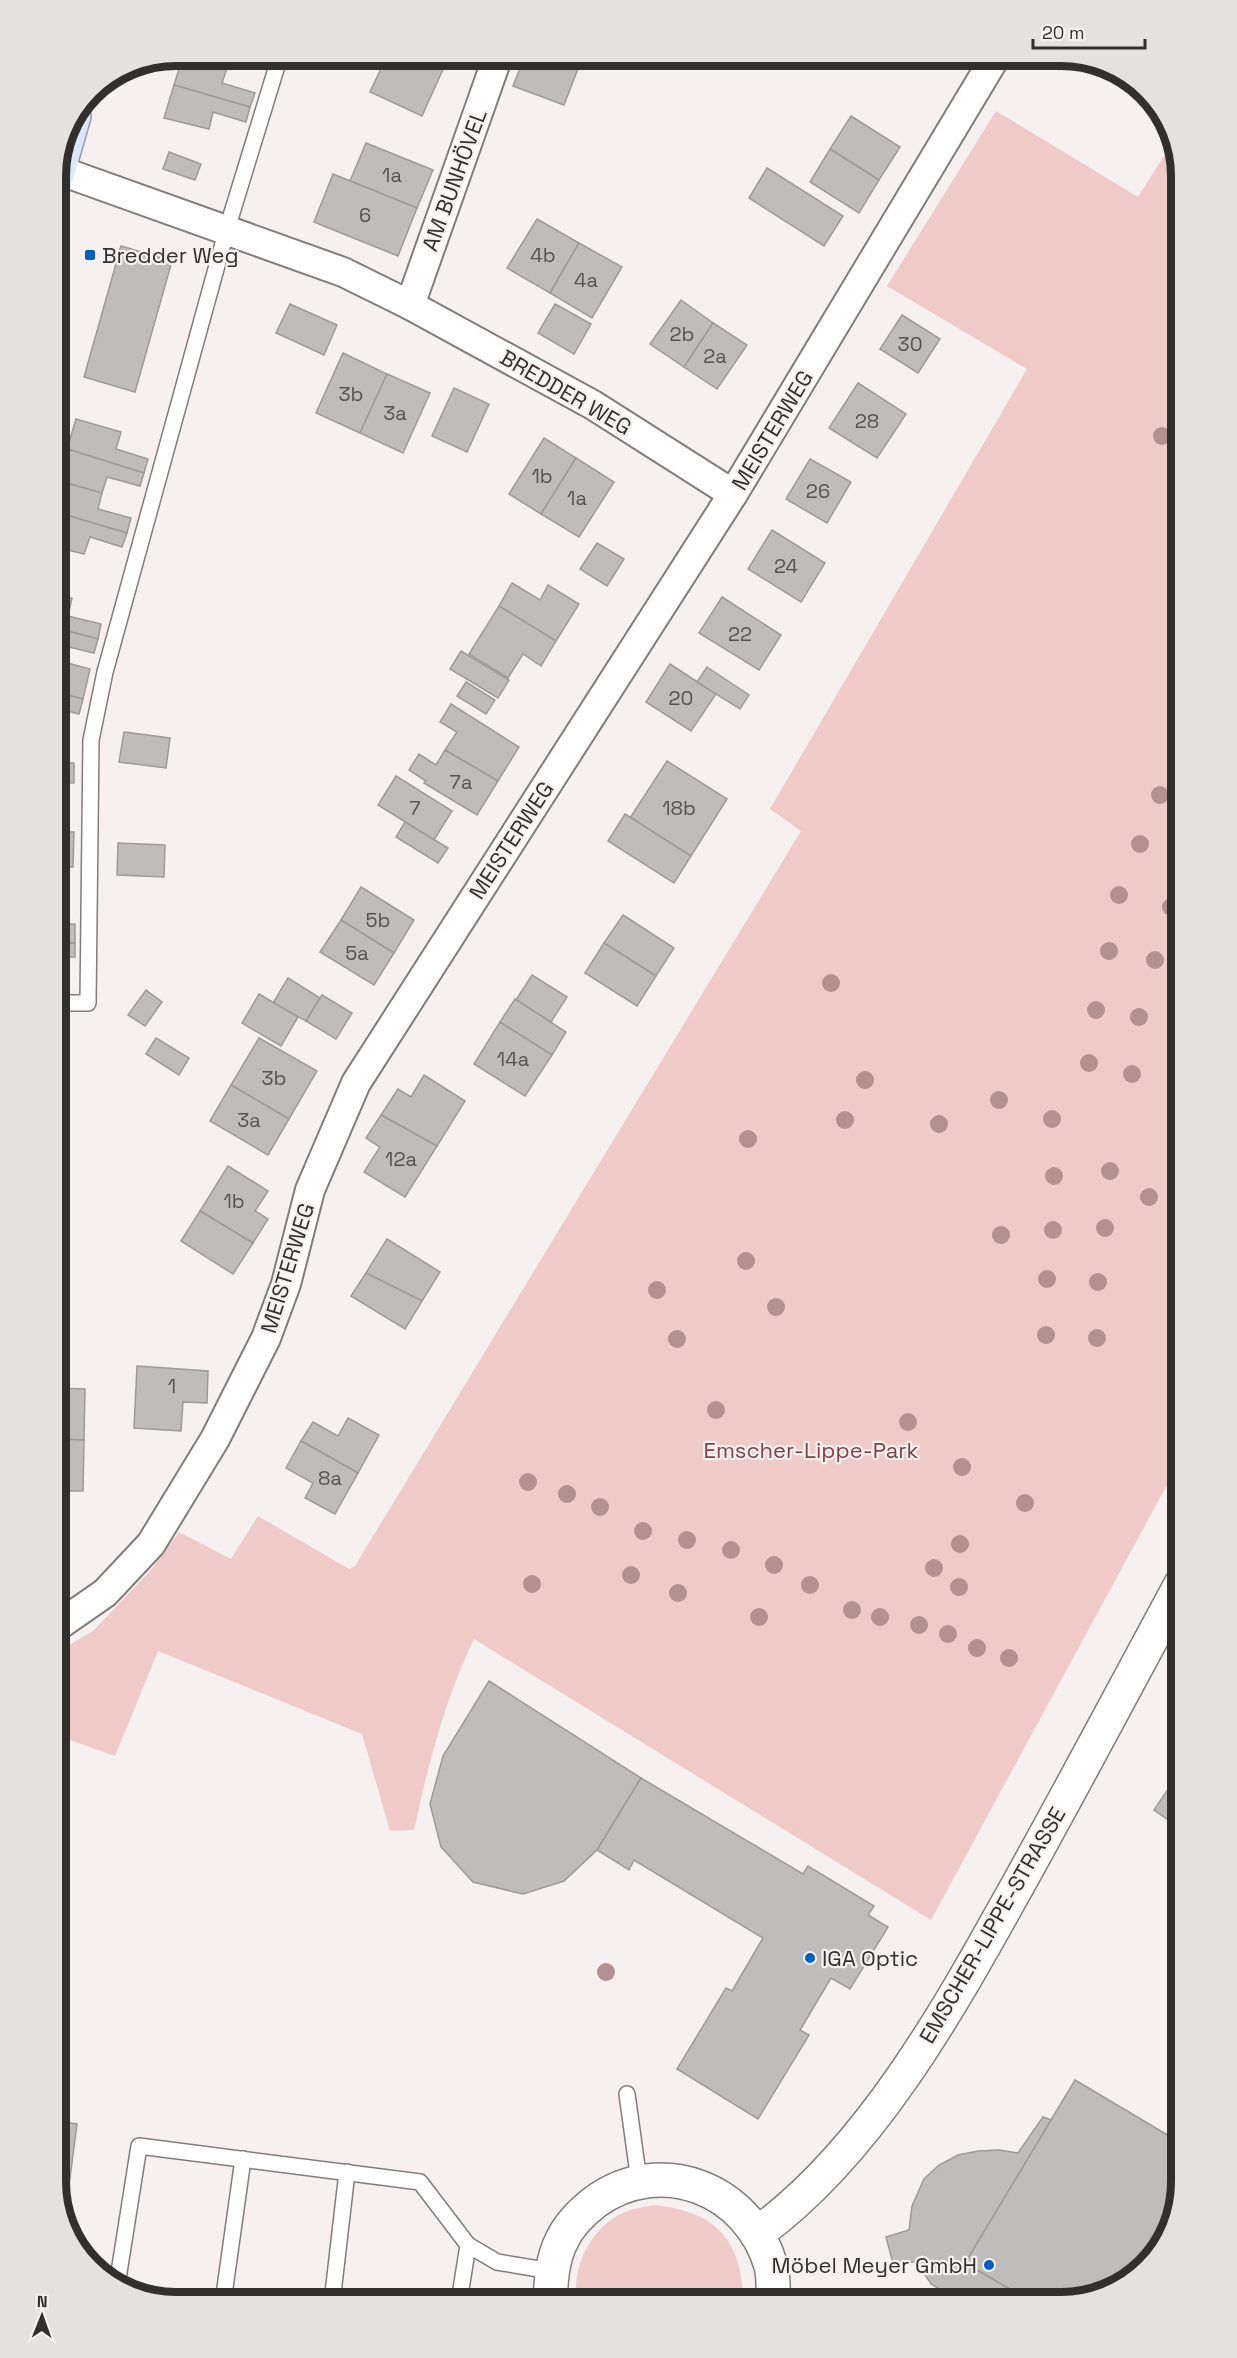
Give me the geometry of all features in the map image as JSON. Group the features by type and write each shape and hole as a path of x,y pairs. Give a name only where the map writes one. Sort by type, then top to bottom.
{"street":[{"name":"AM BUNHÖVEL","path":"410,305 494,66"},
{"name":"MEISTERWEG","path":"66,1620 105,1593 151,1544 209,1448 266,1338 286,1284 310,1190 356,1083 733,494 990,66"},
{"name":"BREDDER WEG","path":"66,177 227,229 343,272 410,305 593,405 733,494"},
{"name":"EMSCHER-LIPPE-STRASSE","path":"758,2233 784,2213 834,2163 892,2092 968,1975 1171,1604"},
{"path":"551,2287 562,2239 582,2212 608,2193 639,2181 674,2180 707,2189 735,2207 758,2233 771,2267 772,2292"}],"lane":[{"path":"66,1003 88,1002 91,740 105,672 227,229 277,66"},
{"path":"627,2094 639,2181"},
{"path":"119,2275 139,2146 420,2182 468,2245 497,2262 551,2287"},
{"path":"224,2292 243,2159"},
{"path":"333,2292 347,2172"},
{"path":"461,2292 468,2245"}],"green space":[{"name":"Emscher-Lippe-Park","path":"996,111 1138,197 1168,150 1171,169 1171,1477 931,1920 474,1639 454,1685 438,1733 414,1830 390,1831 362,1734 158,1651 115,1756 66,1739 66,1647 93,1631 151,1570 179,1532 231,1559 258,1516 349,1569 355,1566 801,831 770,809 1027,369 887,286"},
{"path":"654,2205 675,2208 709,2222 721,2232 731,2246 738,2262 743,2292 576,2292 581,2260 587,2247 605,2225 630,2210"}],"building":[{"path":"180,66 220,66 227,68 222,83 255,93 250,107 174,85"},
{"path":"382,66 444,66 422,116 370,92"},
{"path":"521,66 579,66 564,105 513,86"},
{"path":"174,85 250,107 246,122 213,112 209,129 164,118"},
{"path":"851,116 900,147 879,180 830,149"},
{"path":"366,143 433,170 417,208 350,181"},
{"path":"830,149 879,180 859,213 810,182"},
{"path":"169,152 201,164 195,180 163,169"},
{"path":"767,168 843,216 824,246 749,198"},
{"path":"333,174 417,208 398,256 314,222"},
{"path":"537,219 579,243 550,293 507,268"},
{"path":"579,243 622,267 592,318 550,293"},
{"path":"121,246 172,261 135,392 84,377"},
{"path":"681,300 713,323 684,367 650,344"},
{"path":"290,304 337,325 324,355 276,333"},
{"path":"555,304 591,324 574,354 538,333"},
{"path":"902,315 940,339 918,373 880,349"},
{"path":"713,323 747,345 717,389 684,367"},
{"path":"343,353 387,374 360,433 316,413"},
{"path":"387,374 430,393 403,453 360,433"},
{"path":"858,383 906,414 877,458 829,428"},
{"path":"454,388 489,404 467,452 432,436"},
{"path":"76,419 121,432 116,449 148,459 144,473 67,449"},
{"path":"544,438 576,458 541,514 509,494"},
{"path":"67,449 144,473 140,486 107,477 102,493 66,483"},
{"path":"576,458 614,482 579,537 541,514"},
{"path":"810,459 851,482 827,523 786,499"},
{"path":"66,483 102,493 98,509 131,518 127,533 66,515"},
{"path":"66,515 127,533 122,547 90,537 84,554 66,550"},
{"path":"772,530 825,563 801,602 748,569"},
{"path":"597,543 624,559 607,586 580,569"},
{"path":"512,583 540,600 548,585 579,604 556,641 499,606"},
{"path":"66,596 72,598 68,616 101,624 98,639 66,631"},
{"path":"722,597 781,635 759,670 699,633"},
{"path":"499,606 556,641 541,666 523,654 508,678 469,654"},
{"path":"66,631 98,639 94,653 66,646"},
{"path":"461,651 509,680 498,698 450,669"},
{"path":"66,663 90,669 83,699 66,695"},
{"path":"670,664 716,694 691,731 646,702"},
{"path":"707,667 749,695 740,709 697,682"},
{"path":"466,682 495,700 486,714 457,696"},
{"path":"66,695 83,699 79,714 66,711"},
{"path":"451,704 519,747 498,781 445,750 457,732 440,722"},
{"path":"124,732 170,738 166,768 119,762"},
{"path":"445,750 498,781 477,815 424,783 426,781 409,770 419,754 436,765"},
{"path":"667,761 727,799 691,856 630,818"},
{"path":"66,763 74,763 74,783 66,783"},
{"path":"396,776 452,811 434,840 378,805"},
{"path":"625,814 691,856 674,883 608,841"},
{"path":"405,822 448,848 438,863 396,837"},
{"path":"66,832 74,832 73,867 66,867"},
{"path":"118,843 165,845 164,877 117,875"},
{"path":"361,887 414,920 394,953 341,920"},
{"path":"623,915 674,948 656,976 604,943"},
{"path":"341,920 394,953 374,985 320,952"},
{"path":"66,924 75,924 75,943 66,943"},
{"path":"66,943 75,943 75,957 66,957"},
{"path":"604,943 656,976 637,1006 585,973"},
{"path":"532,975 567,997 551,1022 516,1000"},
{"path":"288,978 320,998 306,1021 273,1003"},
{"path":"146,990 162,1002 145,1026 128,1015"},
{"path":"259,994 298,1017 281,1046 242,1023"},
{"path":"322,995 352,1013 336,1039 306,1021"},
{"path":"515,999 566,1032 552,1055 500,1022"},
{"path":"500,1022 552,1055 525,1096 474,1064"},
{"path":"156,1038 189,1058 179,1075 146,1054"},
{"path":"259,1038 317,1071 289,1119 231,1085"},
{"path":"424,1075 465,1101 437,1146 381,1115 398,1089 411,1097"},
{"path":"231,1085 289,1119 268,1155 210,1121"},
{"path":"381,1115 437,1146 405,1197 364,1172 380,1147 366,1138"},
{"path":"228,1166 268,1191 255,1211 268,1219 253,1243 200,1211"},
{"path":"200,1211 253,1243 233,1274 181,1241"},
{"path":"387,1239 440,1272 422,1301 366,1273"},
{"path":"366,1273 422,1301 405,1329 351,1296"},
{"path":"137,1366 208,1371 207,1403 183,1402 181,1431 134,1428"},
{"path":"66,1388 85,1389 84,1440 66,1439"},
{"path":"348,1418 379,1435 358,1473 301,1441 313,1422 338,1436"},
{"path":"66,1439 84,1440 83,1491 66,1491"},
{"path":"301,1441 358,1473 335,1514 305,1498 313,1483 286,1468"},
{"path":"489,1681 641,1778 597,1850 564,1881 523,1894 473,1882 441,1847 430,1804 443,1756"},
{"name":"IGA Optic","path":"641,1778 803,1874 808,1866 874,1906 868,1915 888,1927 850,1989 831,1978 800,2030 809,2035 758,2119 677,2069 726,1988 732,1991 763,1938 634,1860 629,1870 597,1850"},
{"path":"1171,1785 1171,1822 1154,1810"},
{"path":"1075,2080 1171,2137 1170,2196 1163,2224 1139,2260 1116,2277 1103,2284 1082,2290 1015,2292 965,2263"},
{"path":"1043,2117 1051,2120 965,2263 1015,2292 944,2292 931,2284 916,2261 894,2267 886,2237 909,2230 912,2206 924,2179 939,2165 958,2155 978,2151 999,2150 1018,2153"},
{"path":"66,2122 77,2124 67,2199"}],"place":[{"name":"Bredder Weg","path":"90,255"},
{"name":"IGA Optic","path":"810,1958"},
{"name":"Möbel Meyer GmbH","path":"989,2265"}]}
